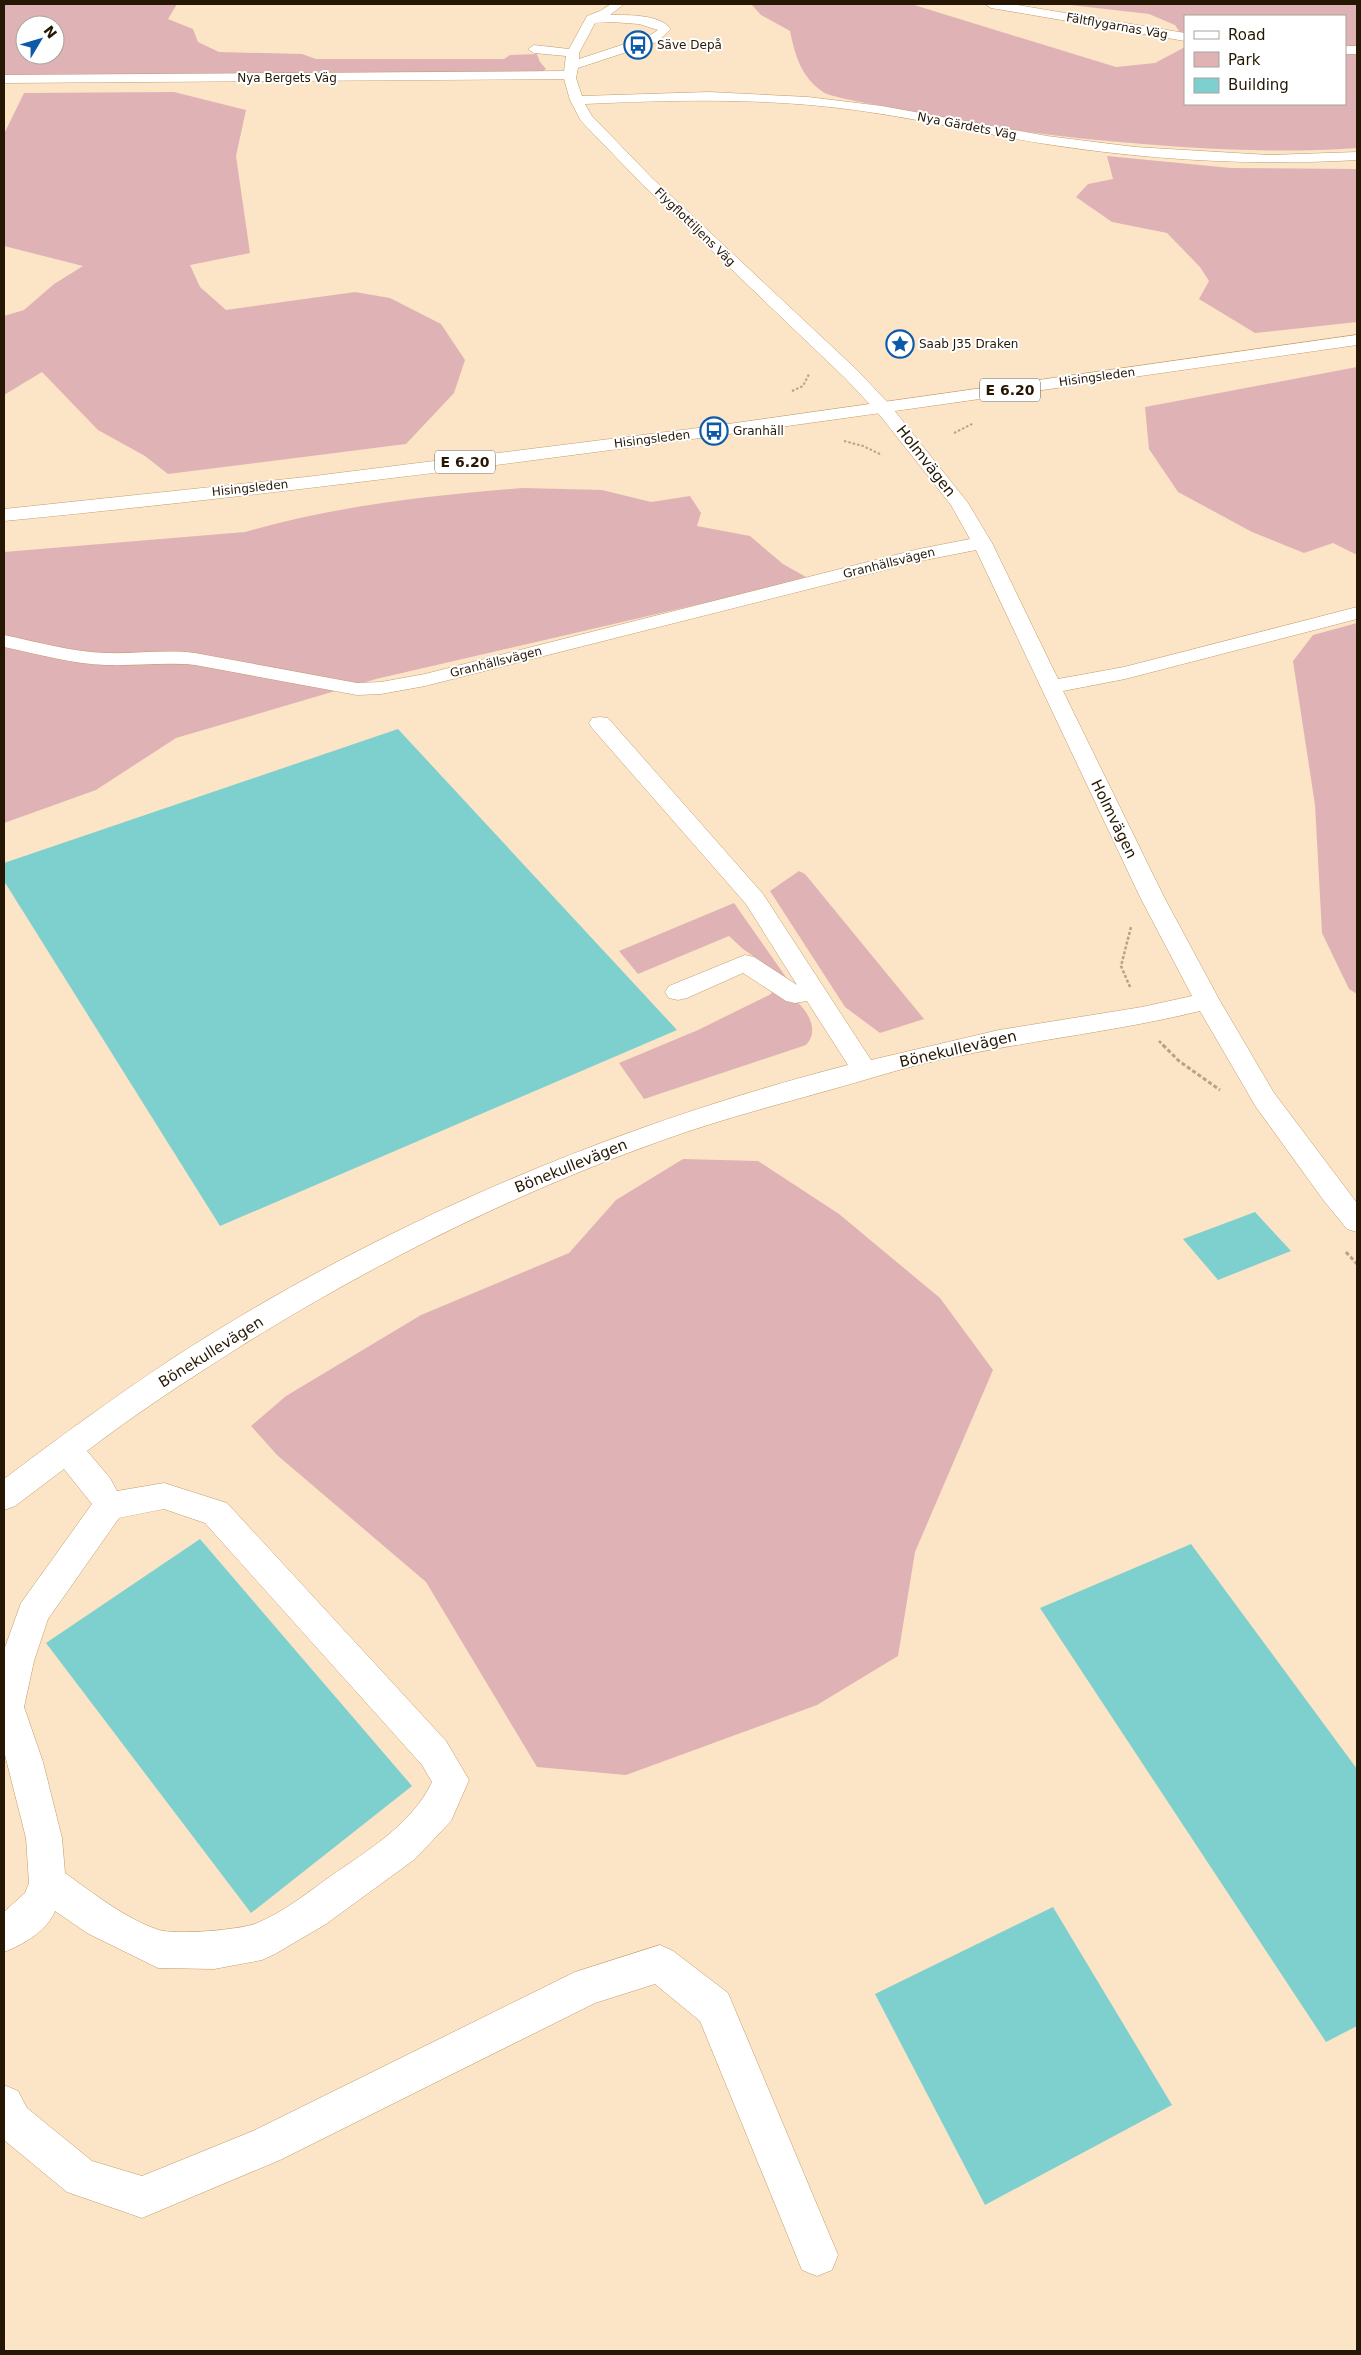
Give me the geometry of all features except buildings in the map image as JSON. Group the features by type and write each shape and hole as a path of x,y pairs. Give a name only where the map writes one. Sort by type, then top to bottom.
{"main road":[{"path":"591,20 587,13 597,4"},
{"path":"571,65 591,20 618,4"},
{"name":"Fältflygarnas Väg","path":"991,4 1184,37"},
{"path":"534,49 571,65 588,62 653,39 662,33 665,28 653,22 642,20 591,20"},
{"name":"Nya Bergets Väg","path":"4,79 571,65"},
{"name":"Flygflottiljens Väg","path":"571,65 577,100 586,118 601,136 852,374 884,409"},
{"name":"Nya Gärdets Väg","path":"577,100 667,96 769,97 878,109 1001,133 1111,148 1250,158 1357,156"},
{"name":"Hisingsleden","path":"4,516 316,481 884,409 1357,340"},
{"name":"Holmvägen","path":"884,409 959,503 982,543 1152,897 1206,1001 1265,1100 1334,1194 1357,1222"},
{"name":"Granhällsvägen","path":"4,641 30,648 82,657 106,659 168,656 195,659 357,689 381,688 425,680 919,555 982,543"},
{"path":"1050,686 1125,673 1357,613"},
{"path":"600,723 755,899 865,1071"},
{"path":"678,992 745,963 795,995 814,991"},
{"name":"Bönekullevägen","path":"4,1497 66,1449 212,1349 282,1307 449,1218 606,1150 736,1106 865,1071 996,1040 1144,1015 1206,1001"},
{"path":"66,1449 99,1487 109,1506"},
{"path":"4,1933 23,1921 39,1905 47,1883 44,1838 26,1762 7,1707 17,1661 34,1613 87,1534 109,1506 164,1496 216,1513 434,1753 451,1780 438,1809 402,1847 313,1911 262,1940 214,1950 158,1949 100,1920 47,1883"},
{"path":"4,2105 13,2122 81,2178 142,2197 266,2146 590,1986 660,1964 714,2007 817,2256"}],"path":[{"path":"803,386 810,370"},
{"path":"788,392 806,385"},
{"path":"954,433 963,426 980,422"},
{"path":"865,447 870,446"}],"green space":[{"path":"4,4 177,4 168,19 193,29 198,42 219,52 302,54 316,59 504,59 510,55 537,54 540,62 546,69 542,72 112,76 62,74 4,77"},
{"path":"751,4 911,4 1116,67 1155,63 1184,48 1184,105 1346,105 1346,15 1184,15 1184,38 1175,25 1149,14 1062,4 1357,4 1357,148 1250,150 1197,148 1048,135 986,126 845,99 823,92 809,80 800,65 790,31 761,15"},
{"path":"174,92 246,110 236,156 250,253 190,265 200,287 226,310 355,292 390,298 441,324 465,360 454,393 406,444 168,474 145,456 98,430 42,372 4,395 4,316 24,310 54,284 83,266 4,246 4,134 24,93"},
{"path":"1107,156 1231,168 1357,169 1357,322 1255,333 1199,299 1209,281 1200,267 1167,233 1112,222 1076,197 1088,184 1113,179"},
{"path":"1357,367 1357,555 1333,543 1304,553 1252,532 1178,492 1149,449 1145,407"},
{"path":"524,488 602,490 651,502 690,496 701,513 697,526 750,536 783,564 806,577 756,591 376,679 176,738 96,790 4,823 4,552 245,532 348,508 455,494"},
{"path":"1357,623 1357,994 1349,989 1322,933 1315,805 1293,661 1313,635"},
{"path":"799,871 805,874 924,1019 880,1033 845,1007 770,891"},
{"path":"734,903 788,980 743,949 729,936 638,974 619,951"},
{"path":"773,990 781,992 798,1002 810,1019 811,1037 806,1045 644,1099 619,1063 698,1030 771,994"},
{"path":"683,1159 758,1161 839,1214 940,1298 993,1370 915,1552 898,1656 817,1705 626,1775 537,1767 426,1582 277,1455 251,1426 286,1396 421,1315 569,1253 616,1200"}],"place":[{"name":"Säve Depå","path":"638,45"},
{"name":"Saab J35 Draken","path":"900,344"},
{"name":"Granhäll","path":"714,431"}]}
